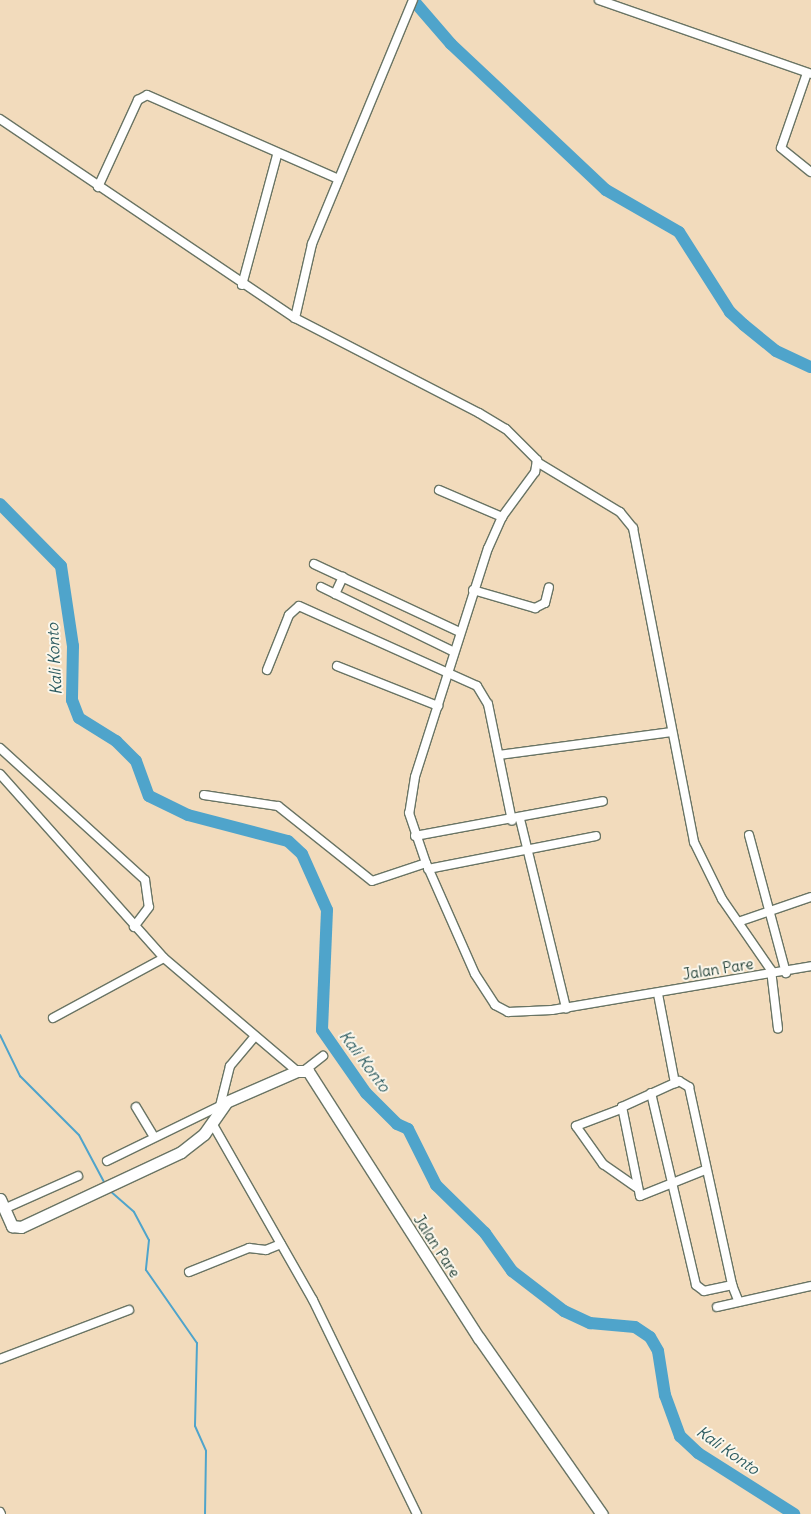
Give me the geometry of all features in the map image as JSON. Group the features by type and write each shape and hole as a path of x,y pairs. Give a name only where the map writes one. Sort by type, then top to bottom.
{"street":[{"path":"598,0 809,73 781,148 811,172"},
{"path":"295,318 312,244 411,2"},
{"path":"98,187 143,95 277,155 338,179"},
{"path":"0,118 242,285 295,318 491,420 527,447 537,462 620,512 633,528 671,732 700,858 772,975 778,1029"},
{"path":"242,285 277,155"},
{"path":"427,866 415,836 410,796 473,590 502,517 537,462"},
{"path":"439,490 502,517"},
{"path":"314,564 460,632"},
{"path":"335,594 343,577"},
{"path":"473,590 535,608 545,603 549,587"},
{"path":"321,588 454,652"},
{"path":"267,670 289,615 300,606 484,692 516,820 528,852 566,1008"},
{"path":"337,666 438,706"},
{"path":"499,755 671,732"},
{"path":"0,748 145,880 149,907 134,927"},
{"path":"0,774 134,927 164,958 255,1036 301,1071"},
{"path":"204,795 278,806 372,881 427,866 528,852 596,836"},
{"path":"415,836 516,820 603,801"},
{"path":"749,835 771,909 786,973"},
{"name":"Jalan Pare","path":"427,866 488,995 508,1012 566,1008 786,973 811,966"},
{"path":"738,922 771,909 811,897"},
{"path":"53,1018 164,958"},
{"path":"658,994 675,1083"},
{"path":"78,1176 1,1206 12,1226 19,1227 94,1194 189,1147 212,1123 220,1106 230,1066 255,1036"},
{"path":"107,1160 220,1106 301,1071 323,1056"},
{"name":"Jalan Pare","path":"301,1071 508,1382 600,1514"},
{"path":"705,1170 672,1186 642,1196 636,1187 603,1164 576,1126 621,1109 675,1083 689,1087 705,1170 732,1284 739,1302"},
{"path":"651,1093 697,1288 732,1284"},
{"path":"136,1107 154,1137"},
{"path":"621,1109 636,1187"},
{"path":"212,1123 313,1300 417,1514"},
{"path":"189,1272 249,1248 265,1250 281,1244"},
{"path":"717,1307 811,1286"},
{"path":"0,1360 129,1310"}],"waterway":[{"path":"413,0 451,44 606,190 679,232 730,312 744,325 776,351 811,367"},
{"name":"Kali Konto","path":"0,504 61,566 73,646 72,700 79,718 116,741 136,761 149,796 188,815 288,841 302,854 327,910 322,1030 366,1093 397,1124 408,1129 436,1185 485,1233 512,1271 564,1311 590,1323 635,1327 650,1337 658,1351 665,1395 680,1436 698,1453 794,1514"},
{"path":"0,1035 20,1076 79,1135 105,1184"},
{"path":"109,1190 134,1212 149,1240 146,1270 197,1343 195,1426 206,1451 205,1514"}]}
